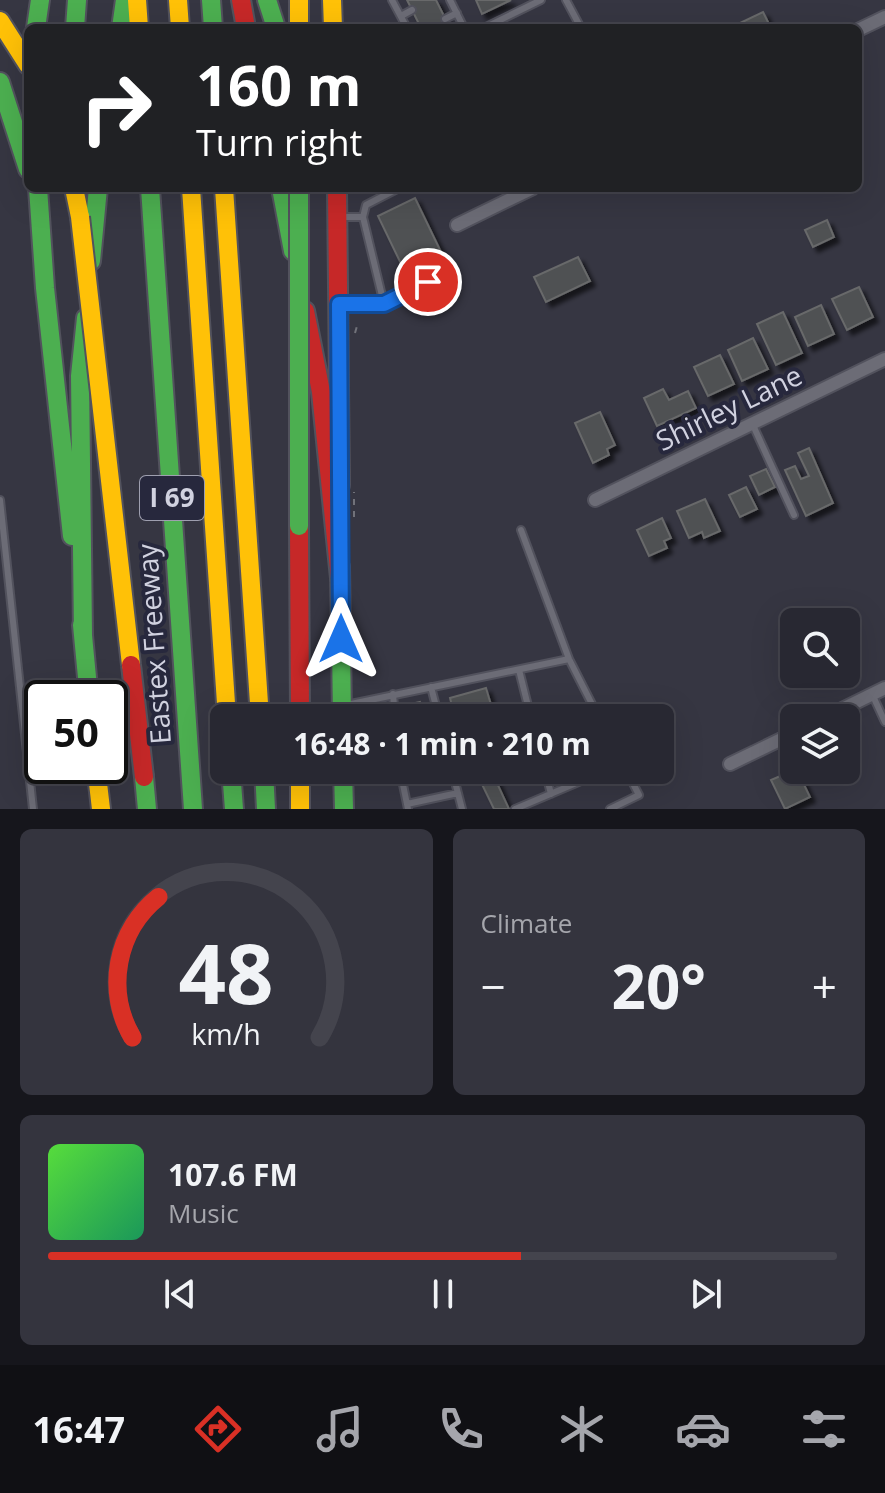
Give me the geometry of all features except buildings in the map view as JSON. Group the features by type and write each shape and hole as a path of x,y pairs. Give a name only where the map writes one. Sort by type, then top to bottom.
{"main road":[{"path":"37,24 40,0"},
{"path":"75,24 77,0"},
{"path":"122,24 125,0"},
{"path":"137,0 139,24"},
{"path":"178,0 180,24"},
{"path":"211,0 213,24"},
{"path":"241,0 245,24"},
{"path":"267,0 275,24"},
{"path":"299,0 299,24"},
{"path":"332,0 336,24"},
{"path":"0,21 24,59"},
{"path":"0,82 24,157"},
{"path":"37,192 87,680"},
{"path":"77,192 147,809"},
{"path":"83,635 80,376 98,192"},
{"name":"Eastex Freeway","path":"150,192 193,809"},
{"path":"191,192 226,704"},
{"name":"I 69","path":"224,192 259,704"},
{"path":"282,192 321,392 340,578"},
{"path":"299,192 300,704"},
{"path":"337,192 341,704"},
{"path":"98,784 101,809"},
{"path":"232,784 234,809"},
{"path":"265,784 266,809"},
{"path":"300,784 300,809"},
{"path":"343,784 344,809"}],"street":[{"path":"862,28 885,17"},
{"path":"457,225 525,192"},
{"name":"Shirley Lane","path":"595,500 885,359"},
{"path":"852,704 885,688"},
{"path":"730,764 780,740"}],"lane":[{"path":"392,0 405,24"},
{"path":"450,0 462,24"},
{"path":"566,0 579,24"},
{"path":"492,24 535,1"},
{"path":"401,16 412,10"},
{"path":"445,19 457,13"},
{"path":"384,304 363,217 366,205 391,192"},
{"path":"337,217 363,217"},
{"path":"339,304 384,304 450,271"},
{"path":"752,423 794,515"},
{"path":"0,500 33,809"},
{"path":"521,530 569,659 592,704"},
{"path":"364,704 393,694 569,659"},
{"path":"519,670 528,704"},
{"path":"431,687 435,704"},
{"path":"393,694 394,704"},
{"path":"872,694 885,722"},
{"path":"403,784 408,806 458,793"},
{"path":"456,784 462,809"},
{"path":"548,784 551,794"},
{"path":"515,809 574,784"},
{"path":"610,809 639,795 633,784"}],"path":[{"path":"353,342 357,326"},
{"path":"354,485 354,516"}],"traffic: fast":[{"path":"37,24 40,0"},
{"path":"75,24 77,0"},
{"path":"122,24 125,0"},
{"path":"211,0 213,24"},
{"path":"267,0 275,24"},
{"path":"0,82 24,157"},
{"path":"38,192 45,288 72,536"},
{"path":"91,261 98,192"},
{"path":"150,192 193,809"},
{"path":"282,192 293,251"},
{"path":"299,192 299,526"},
{"path":"83,635 80,376 86,318"},
{"path":"340,567 342,704"},
{"path":"82,625 87,680"},
{"path":"144,777 147,809"},
{"path":"232,784 234,809"},
{"path":"265,784 266,809"},
{"path":"343,784 344,809"}],"traffic: slow":[{"path":"137,0 139,24"},
{"path":"178,0 180,24"},
{"path":"299,0 299,24"},
{"path":"332,0 333,24"},
{"path":"0,21 24,59"},
{"path":"75,192 80,217"},
{"path":"191,192 226,704"},
{"path":"224,192 259,704"},
{"path":"80,217 131,665"},
{"path":"98,784 101,809"},
{"path":"300,784 300,809"}],"traffic: jam":[{"path":"241,0 245,24"},
{"path":"337,192 340,485"},
{"path":"305,311 321,392 340,578"},
{"path":"299,526 300,704"},
{"path":"131,665 144,777"}],"route":[{"path":"341,639 339,304 384,304 428,282"}]}
